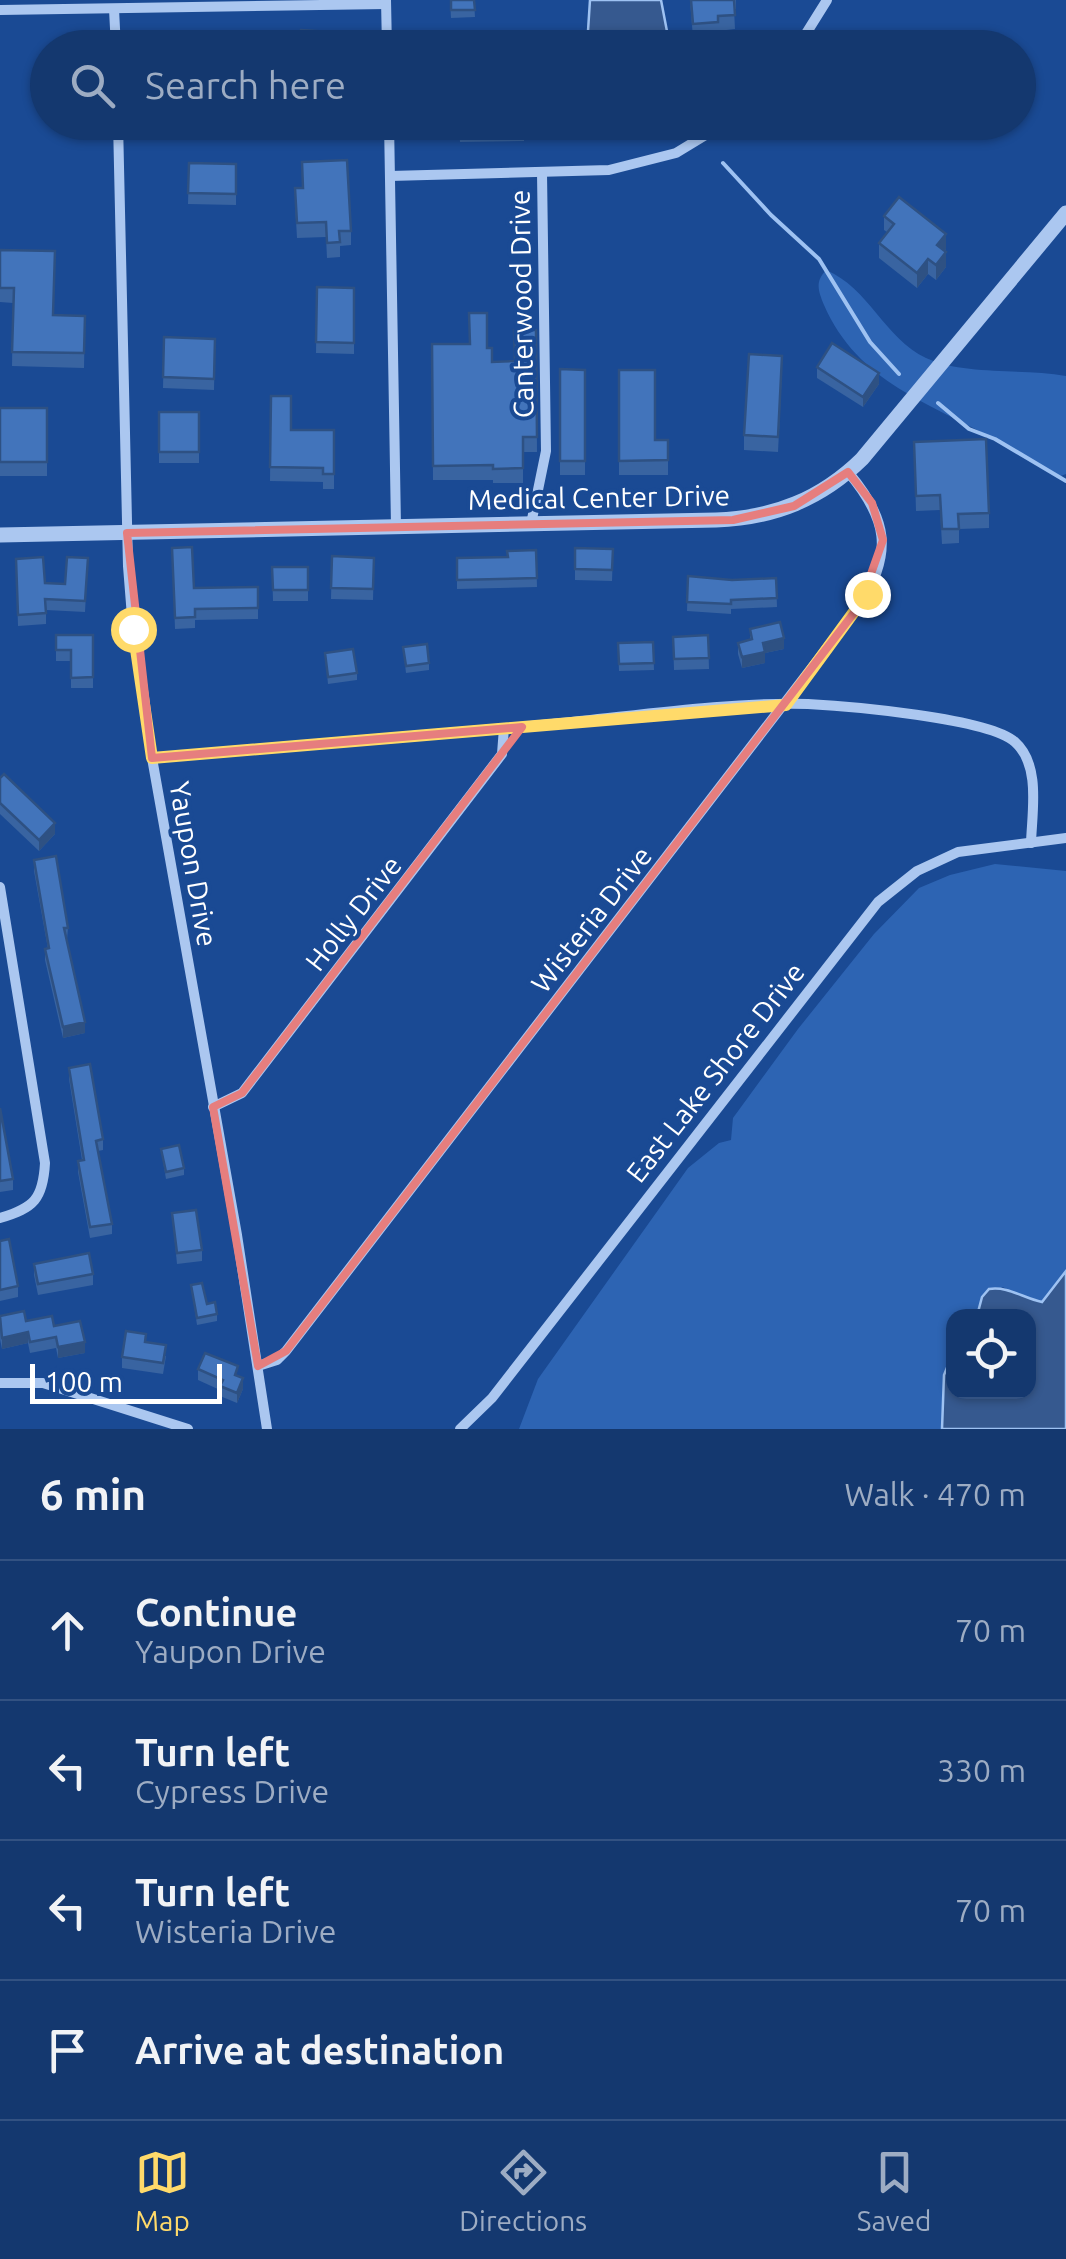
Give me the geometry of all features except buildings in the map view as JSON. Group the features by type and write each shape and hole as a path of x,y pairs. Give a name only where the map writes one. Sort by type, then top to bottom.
{"street":[{"path":"808,30 827,0"},
{"path":"0,10 386,2 387,30"},
{"path":"114,9 115,30"},
{"name":"Yaupon Drive","path":"118,140 127,533 133,629 267,1429"},
{"path":"389,140 396,526"},
{"path":"542,173 632,166 676,153 697,140"},
{"name":"Canterwood Drive","path":"390,176 542,173 546,450 532,524"},
{"name":"Medical Center Drive","path":"0,535 758,516 804,502 848,472 1066,213"},
{"name":"Wisteria Drive","path":"258,1366 277,1360 286,1350 860,605 878,568 883,540 878,514 848,472"},
{"path":"152,758 786,705 852,708 968,724 1016,742 1028,760 1032,782 1031,843"},
{"name":"Holly Drive","path":"213,1107 242,1093 384,911 502,754 504,728"},
{"name":"East Lake Shore Drive","path":"460,1429 492,1398 878,902 917,870 942,858 982,847 1066,838"},
{"path":"0,886 45,1163 36,1200 21,1212 0,1218"},
{"path":"0,1382 42,1384 188,1429"}],"highlighted area":[{"path":"848,472 872,503 883,540 860,605 286,1351 258,1366 213,1107 242,1093 522,727 152,758 127,533 733,520 794,506"}],"shaded area":[{"path":"590,0 661,0 667,30 588,30"},
{"path":"826,270 854,289 899,338 926,358 958,367 1066,376 1066,474 1058,477 876,372 838,332 824,305 819,286"},
{"path":"995,864 1066,871 1066,1271 1042,1302 1021,1298 1003,1287 982,1297 979,1309 946,1309 942,1429 519,1429 538,1379 688,1168 719,1143 731,1140 733,1118 874,934 919,888 950,875"},
{"path":"1066,1271 1066,1429 942,1429 946,1370 946,1399 1036,1399 1036,1309 979,1309 989,1289 1042,1302"}],"waterway":[{"path":"723,163 819,259 870,342 899,374"},
{"path":"938,403 969,429 995,439 1066,481"}],"route":[{"path":"133,629 152,758 786,705 867,594"}]}
